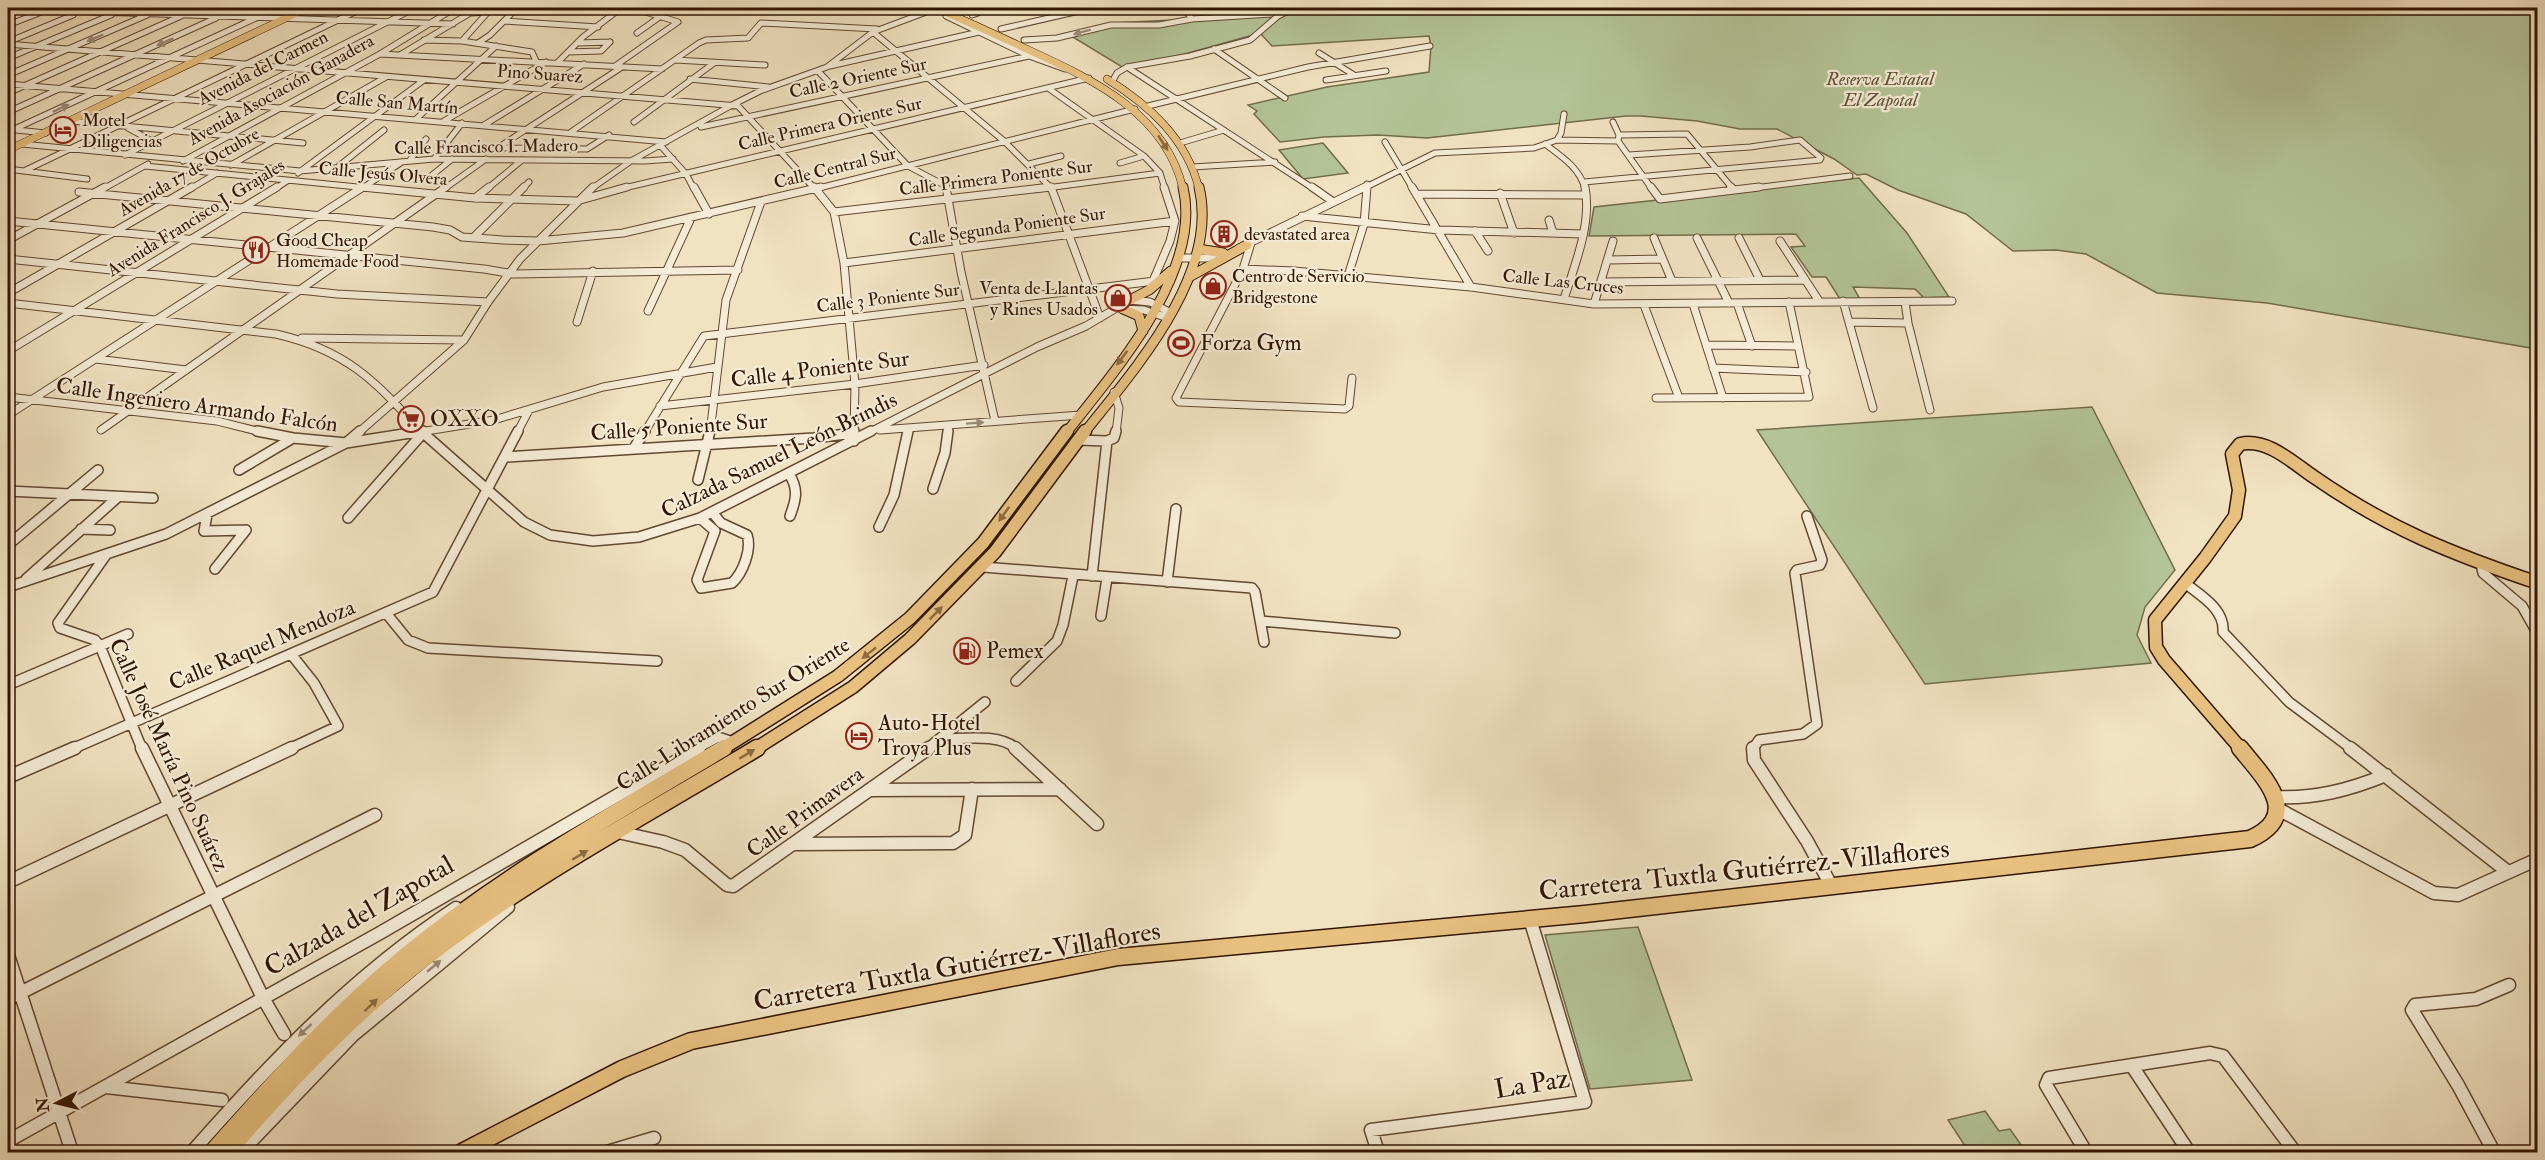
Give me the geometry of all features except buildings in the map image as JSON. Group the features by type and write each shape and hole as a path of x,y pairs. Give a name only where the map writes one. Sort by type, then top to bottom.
{"main road":[{"path":"8,148 301,8"},
{"path":"282,18 307,8"},
{"name":"Calle Libramiento Sur Oriente","path":"212,1152 300,1054 348,1007 437,930 538,860 848,670 921,607 984,542 1143,332 1177,262 1186,234 1188,213 1184,186 1166,145 1147,120 1142,108 1086,76 935,8"},
{"name":"Calle Libramiento Sur Oriente","path":"228,1152 319,1055 390,986 445,942 556,869 794,726 870,674 912,639 983,567 1078,440 1100,415 1169,316 1184,291 1189,277 1203,216 1197,182 1180,142 1112,82 1001,29 970,11 954,8"},
{"path":"8,148 22,144 122,95"},
{"path":"1189,277 1249,244"},
{"path":"1196,254 1223,253"},
{"path":"1130,300 1158,280 1177,262"},
{"path":"1118,310 1139,315 1143,321 1143,332"},
{"path":"2276,803 2269,787 2247,757 2164,660 2156,647 2154,636 2155,620 2235,516 2239,490 2232,454 2234,448 2248,442 2272,449 2378,519 2481,564 2538,583"},
{"name":"Carretera Tuxtla Gutiérrez-Villaflores","path":"462,1152 622,1069 692,1041 1118,957 1530,919 2232,842 2266,832 2276,819 2276,803"}],"street":[{"path":"9,10 18,8"},
{"path":"8,26 52,8"},
{"path":"8,43 89,8"},
{"path":"8,58 129,8"},
{"path":"8,112 135,55 215,17 227,8"},
{"path":"24,171 363,8"},
{"name":"Avenida del Carmen","path":"125,155 415,8"},
{"name":"Avenida Asociación Ganadera","path":"183,161 345,74 454,8"},
{"path":"478,43 517,8"},
{"path":"557,63 567,52 621,8"},
{"path":"615,66 678,22 633,8"},
{"path":"827,67 873,32 935,8 1029,56 1086,76"},
{"path":"1001,29 1092,8"},
{"path":"1184,8 1192,19"},
{"path":"1271,8 1277,15"},
{"path":"1112,82 1117,73 1127,67 1214,49 1257,36 1284,8"},
{"path":"1024,40 1057,38 1111,25 1159,25 1192,19 1277,15 1295,8"},
{"path":"9,10 453,24"},
{"path":"400,55 470,13 489,13 462,41"},
{"path":"8,75 149,14"},
{"path":"8,93 182,16"},
{"path":"637,33 661,16"},
{"path":"10,130 258,17"},
{"path":"505,21 598,27"},
{"path":"571,132 706,40 748,38 761,23 880,29"},
{"path":"873,32 1004,141 1051,188 1100,318"},
{"path":"8,587 166,534 346,443 464,340 488,302 538,240 586,191 631,161 732,105 774,86 827,67 979,32"},
{"path":"424,40 462,41 532,52 536,61"},
{"path":"567,52 602,51 610,42 579,43"},
{"path":"8,43 102,52"},
{"path":"416,119 496,46"},
{"name":"Calle Central Sur","path":"79,192 433,227 473,238 538,240 607,235 761,202 1255,79 1331,62 1430,46"},
{"path":"1214,49 1285,98"},
{"name":"Pino Suarez","path":"102,52 732,105"},
{"path":"1318,53 1354,75"},
{"path":"380,54 662,69"},
{"name":"Calle 2 Oriente Sur","path":"693,128 1029,56"},
{"path":"675,60 765,65"},
{"path":"1299,60 1308,67"},
{"path":"444,121 546,62"},
{"path":"634,122 714,63"},
{"path":"484,125 584,64"},
{"path":"499,147 622,67"},
{"path":"1127,67 1332,201"},
{"path":"818,71 908,166 946,186 951,200 957,250 985,369 994,421"},
{"path":"1326,80 1386,71"},
{"name":"Calle Primera Oriente Sur","path":"509,200 577,201 1048,88 1086,76"},
{"name":"Avenida 17 de Octubre","path":"8,293 386,77"},
{"path":"690,79 786,86 790,91"},
{"name":"Avenida Francisco J. Grajales","path":"8,351 243,209 300,171 424,80"},
{"name":"Calle San Martín","path":"8,84 609,135 663,143"},
{"path":"1048,88 1144,156 1160,172 1175,221 1158,280"},
{"path":"732,105 738,106 815,188 834,212 844,263 855,384 854,437"},
{"path":"1557,140 1561,133 1564,114"},
{"path":"71,121 303,143"},
{"path":"1613,122 1618,138 1642,177 1660,199 1850,176"},
{"path":"434,159 462,123"},
{"path":"121,125 152,141"},
{"path":"10,130 43,132"},
{"path":"337,168 384,130"},
{"path":"1180,142 1224,130"},
{"path":"1223,253 1249,244 1332,201 1435,153 1534,148 1557,140 1683,133 1687,134 1733,189"},
{"path":"444,147 587,148 609,135"},
{"path":"8,415 316,216 406,161 425,140 416,140"},
{"path":"1584,182 1821,159 1803,141 1629,155"},
{"path":"1385,142 1471,287"},
{"path":"663,143 686,174 709,214"},
{"name":"Calle Francisco I. Madero","path":"22,144 300,171 434,159 631,161 673,159"},
{"path":"1545,144 1568,162 1584,182 1586,195 1583,234 1564,299"},
{"path":"1029,164 1061,156"},
{"path":"1120,163 1144,156"},
{"path":"8,240 158,159"},
{"path":"431,176 452,159"},
{"path":"101,430 438,195 486,159"},
{"path":"475,198 522,160"},
{"path":"1192,167 1275,162"},
{"name":"Calle Jesús Olvera","path":"145,166 509,200"},
{"path":"8,169 87,179"},
{"name":"Calle Primera Poniente Sur","path":"834,212 1051,188 1160,172"},
{"path":"473,238 529,182"},
{"path":"1348,276 1364,224 1367,184"},
{"path":"1500,193 1514,232"},
{"path":"1416,194 1586,195"},
{"path":"698,480 709,443 726,300 761,202"},
{"path":"1302,216 1439,230 1583,234"},
{"path":"648,311 691,218"},
{"path":"1549,220 1553,233"},
{"path":"8,221 511,273 738,270"},
{"name":"Calle Segunda Poniente Sur","path":"844,263 1175,221"},
{"path":"1475,231 1488,251"},
{"path":"1654,238 1672,281"},
{"path":"1697,238 1718,280 1733,303 1752,346"},
{"path":"1739,238 1760,280"},
{"path":"1594,304 1613,241"},
{"path":"1780,241 1819,301"},
{"path":"1249,244 1243,269 1176,398 1179,402 1348,408 1353,378"},
{"path":"1177,262 1196,254"},
{"path":"8,259 337,294 488,302"},
{"path":"1608,260 1662,259"},
{"name":"Calle Las Cruces","path":"1243,269 1471,287 1594,304 1952,300"},
{"path":"577,322 593,271"},
{"name":"Calle 3 Poniente Sur","path":"634,448 701,338 723,333 1158,280"},
{"path":"1602,282 1804,280"},
{"path":"1130,300 1169,316"},
{"name":"Calzada Samuel León Brindis","path":"8,303 243,329 295,338 344,358 395,402 423,433 531,527 547,534 584,540 609,541 641,537 700,518 789,474 854,437 874,430 985,369 1118,310 1130,300"},
{"path":"1843,301 1873,408"},
{"path":"1656,398 1809,397 1806,372 1797,346 1789,302"},
{"path":"1905,302 1908,323 1930,410"},
{"path":"1693,304 1724,398"},
{"path":"1644,305 1679,398"},
{"path":"1118,310 1154,308"},
{"path":"1849,322 1908,323"},
{"path":"295,338 464,340"},
{"path":"1706,345 1797,346"},
{"path":"96,359 186,370"},
{"path":"346,443 483,423 528,412 603,387 717,367"},
{"path":"1713,368 1806,372"},
{"name":"Calle 4 Poniente Sur","path":"660,406 985,369"},
{"path":"1078,440 1107,441 1114,438 1117,429 1118,397 1114,392"},
{"name":"Calle Ingeniero Armando Falcón","path":"8,397 218,421 226,425 292,438 346,443"},
{"path":"488,490 528,412"},
{"path":"874,430 1082,415"},
{"path":"933,489 945,453 949,425"},
{"path":"879,527 894,495 909,428"},
{"path":"348,518 423,433"},
{"name":"Calle 5 Poniente Sur","path":"506,457 709,443 854,437"},
{"path":"239,470 292,438"},
{"path":"1092,576 1107,441"},
{"path":"8,544 98,470"},
{"path":"789,474 797,483 798,491 790,516"},
{"name":"Calle Raquel Mendoza","path":"8,777 433,592 488,490"},
{"path":"8,491 153,498"},
{"path":"22,582 118,496"},
{"path":"1167,582 1176,509"},
{"path":"700,518 715,531 697,580 701,588 721,588 733,584 738,579 750,543 747,534 721,523 712,512"},
{"path":"207,515 204,531 246,530 215,569"},
{"path":"1807,516 1822,560 1820,565 1797,570 1796,573 1817,724 1803,734 1759,740 1753,748 1754,760 1807,841 1832,887"},
{"path":"81,529 110,530"},
{"name":"Calle José María Pino Suárez","path":"106,555 58,623 60,628 95,640 100,646 130,724 263,998 284,1034"},
{"path":"2481,564 2483,573 2522,606 2538,634"},
{"path":"983,567 1073,576 1252,588 1255,592 1264,642"},
{"path":"1016,681 1057,640 1063,625 1073,576"},
{"path":"1101,616 1107,578"},
{"path":"2185,583 2221,614 2225,624 2223,632 2289,702 2386,774 2508,872"},
{"path":"386,613 408,640 428,648 657,661"},
{"path":"1261,621 1395,633"},
{"path":"8,685 128,634"},
{"path":"8,882 338,726 314,683 291,654"},
{"name":"Calle Primavera","path":"618,832 685,850 727,885 733,886 942,739 985,702"},
{"name":"Calzada del Zapotal","path":"8,1141 390,927 717,737 733,742"},
{"path":"942,739 997,740 1012,745 1098,824"},
{"path":"688,753 699,763"},
{"path":"2276,803 2335,794 2386,774"},
{"path":"794,844 953,843 965,836 972,789"},
{"path":"869,790 1060,789"},
{"path":"2276,803 2434,893 2458,895 2538,860"},
{"path":"8,999 375,815"},
{"path":"192,1152 287,1047 386,959 442,917 538,860"},
{"path":"241,1152 352,1036 459,945 556,869"},
{"name":"La Paz","path":"1378,1152 1371,1130 1585,1102 1530,919"},
{"path":"8,955 72,1152"},
{"path":"2494,1152 2458,1085 2412,1010 2415,1005 2473,1001 2492,995 2510,985"},
{"path":"2086,1152 2046,1085 2049,1078 2210,1053 2223,1056 2295,1152"},
{"path":"2132,1066 2189,1152"},
{"path":"106,1087 222,1100"},
{"path":"607,1152 654,1138"}],"green space":[{"name":"Reserva Estatal El Zapotal","path":"1277,8 2537,8 2537,349 2267,303 2157,293 2086,254 2056,250 2013,251 1966,214 1898,190 1866,174 1857,175 1834,159 1777,129 1740,129 1697,121 1626,116 1427,138 1378,135 1324,137 1280,142 1254,114 1257,111 1248,105 1327,87 1429,72 1431,46 1429,36 1272,46 1260,33 1127,70 1068,34 1112,23 1276,15 1281,12"},
{"path":"1323,143 1348,173 1303,179 1279,150"},
{"path":"1859,178 1907,233 1949,297 1924,298 1915,289 1853,287 1860,299 1840,299 1826,277 1812,277 1791,247 1805,246 1796,234 1589,236 1594,207"},
{"path":"2092,407 2175,570 2145,607 2137,635 2151,663 1925,684 1757,430"},
{"path":"1638,927 1692,1080 1590,1089 1545,935"},
{"path":"1985,1111 1999,1131 2010,1129 2026,1152 1969,1152 1948,1120"}],"place":[{"name":"Motel Diligencias","path":"63,130"},
{"name":"devastated area","path":"1224,234"},
{"name":"Good Cheap Homemade Food","path":"256,250"},
{"name":"Centro de Servicio Bridgestone","path":"1213,286"},
{"name":"Venta de Llantas y Rines Usados","path":"1118,298"},
{"name":"Forza Gym","path":"1181,343"},
{"name":"OXXO","path":"411,419"},
{"name":"Pemex","path":"967,651"},
{"name":"Auto-Hotel Troya Plus","path":"859,736"}]}
